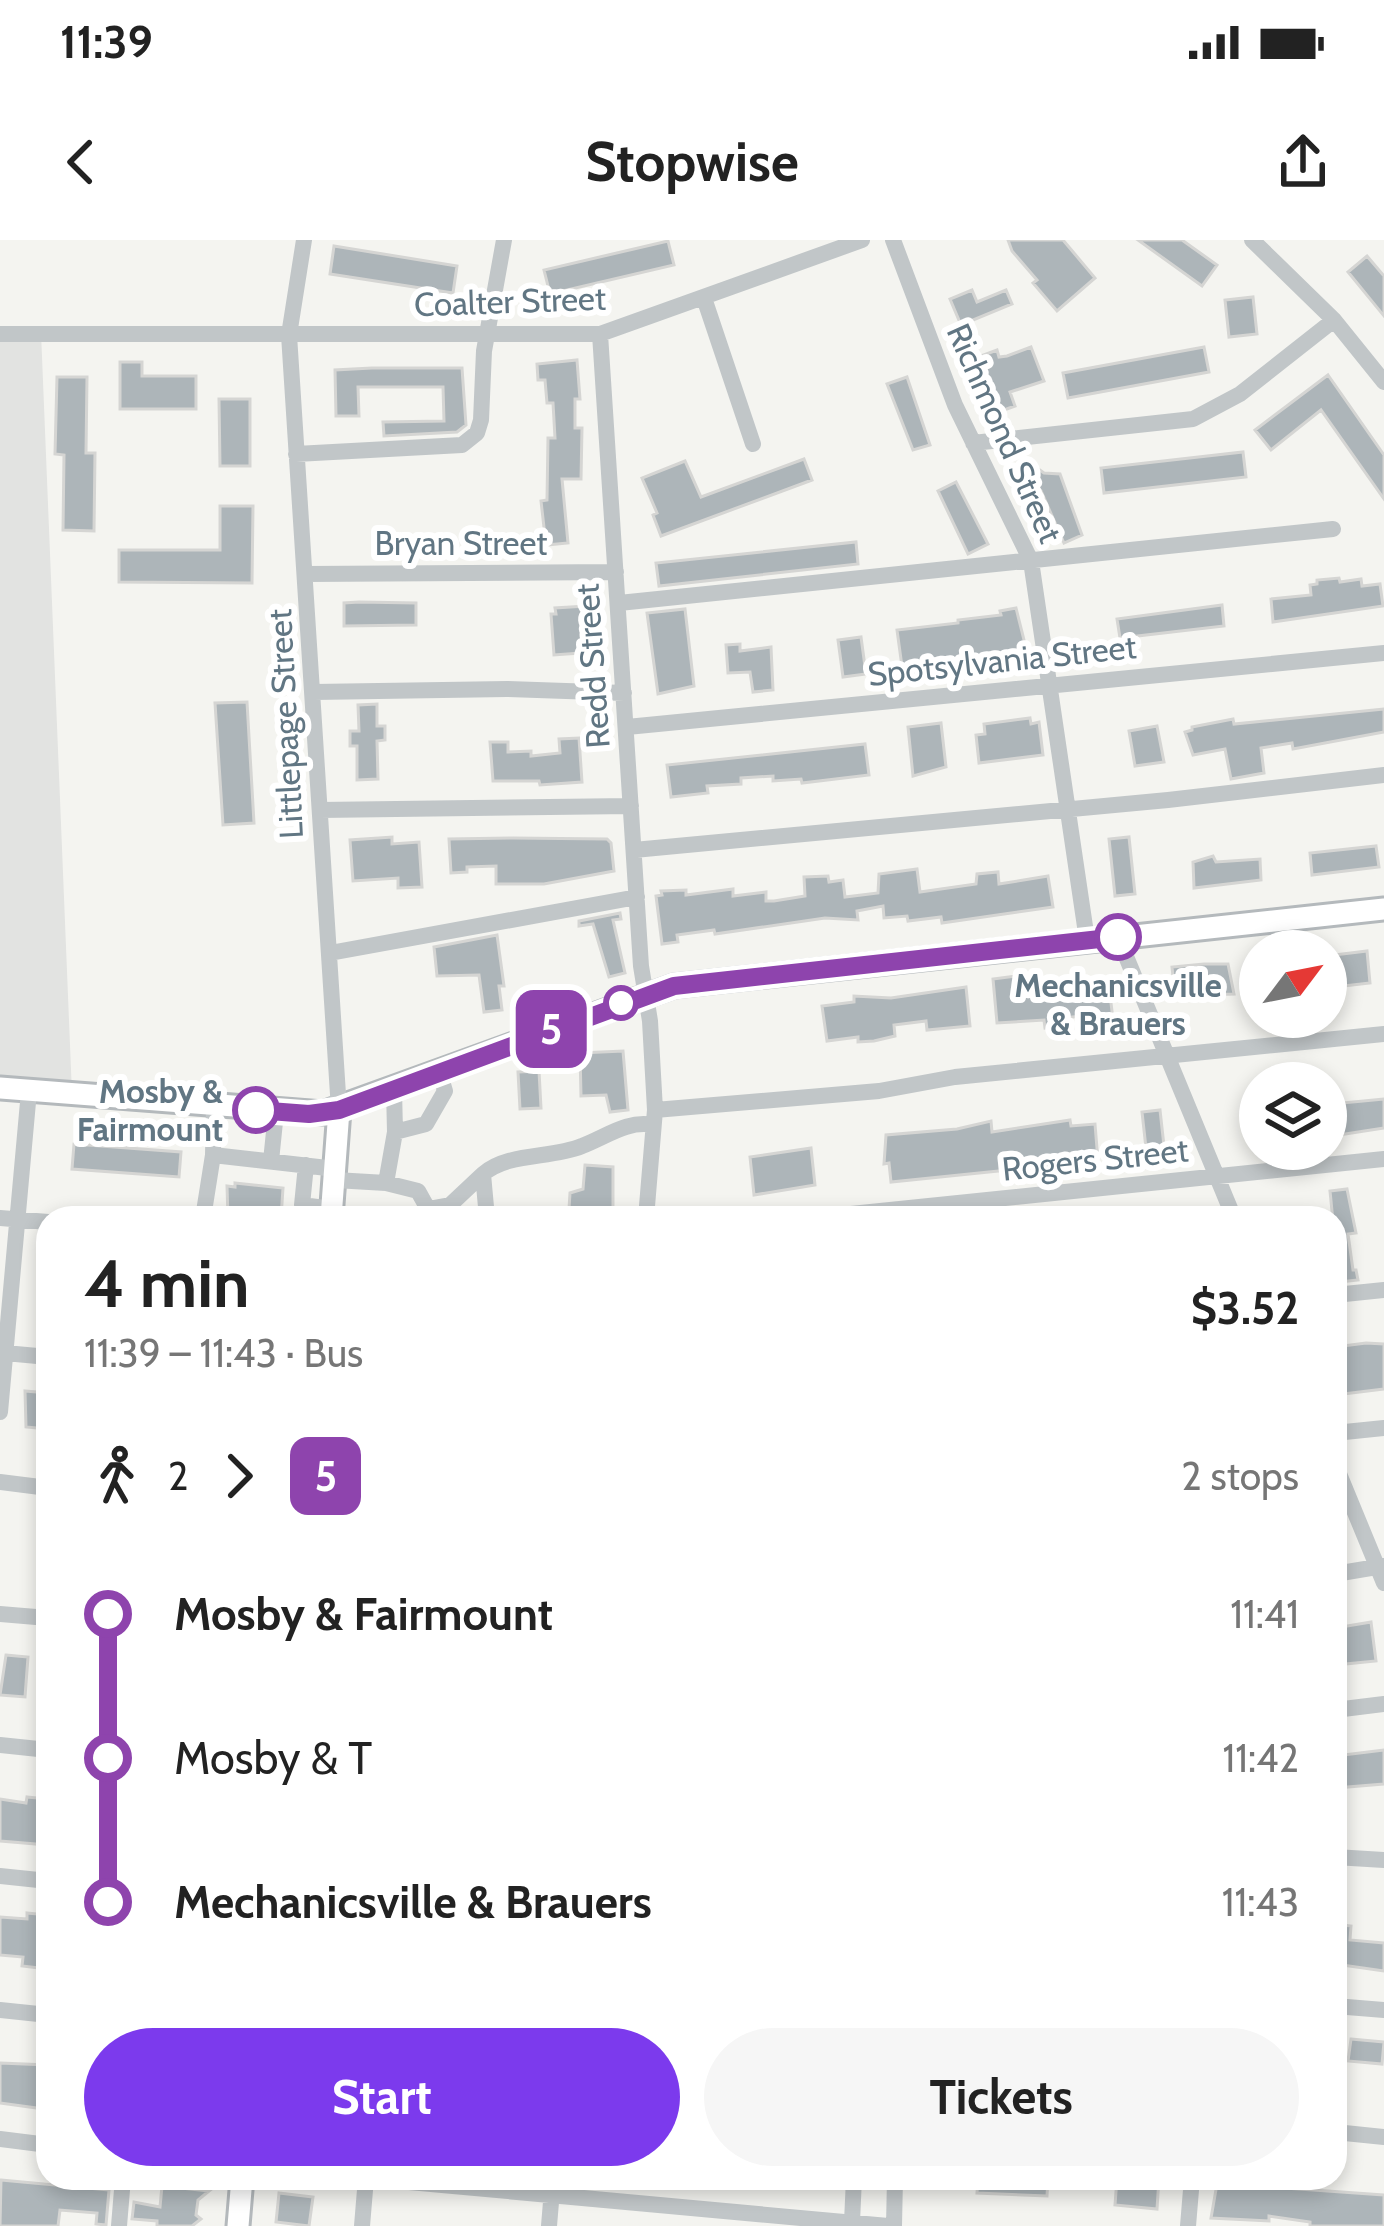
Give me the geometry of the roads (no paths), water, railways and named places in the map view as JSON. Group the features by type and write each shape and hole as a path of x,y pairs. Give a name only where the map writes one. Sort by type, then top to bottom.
{"main road":[{"path":"0,1088 309,1114 339,1110 646,993 699,982 1384,909"},
{"path":"333,1206 339,1110"},
{"path":"238,2226 241,2190"}],"street":[{"path":"290,335 304,240"},
{"path":"296,454 380,453 472,440 478,433 485,398 488,334 504,240"},
{"name":"Coalter Street","path":"0,334 601,334 862,240"},
{"name":"Richmond Street","path":"893,240 946,383 1030,561 1087,940"},
{"path":"1252,240 1334,320 1384,382"},
{"path":"704,298 753,444"},
{"path":"973,442 1193,419 1240,394 1334,320"},
{"name":"Redd Street","path":"601,334 654,1118 647,1206"},
{"name":"Littlepage Street","path":"290,335 339,1110"},
{"path":"619,603 1333,529"},
{"name":"Bryan Street","path":"306,574 616,572"},
{"name":"Spotsylvania Street","path":"627,728 1384,653"},
{"path":"314,692 506,689 624,693"},
{"path":"634,850 1384,776"},
{"path":"320,811 631,806"},
{"path":"330,953 637,897"},
{"path":"1118,937 1229,1206"},
{"path":"447,1206 495,1164 578,1148 636,1121 980,1074 1384,1034"},
{"path":"394,1132 426,1124 445,1091 440,1071"},
{"path":"386,1183 394,1132 394,1089"},
{"path":"0,1412 9,1219 28,1091"},
{"path":"205,1206 214,1155 214,1106"},
{"path":"271,1161 276,1112"},
{"path":"214,1155 306,1165 386,1183 418,1191 424,1206"},
{"name":"Rogers Street","path":"969,1206 1384,1159"},
{"path":"305,1206 306,1165"},
{"path":"482,1174 486,1206"},
{"path":"1347,1294 1384,1290"},
{"path":"5,1353 36,1356"},
{"path":"1347,1432 1384,1428"},
{"path":"0,1482 36,1486"},
{"path":"1347,1492 1382,1572 1347,1573"},
{"path":"0,1614 36,1617"},
{"path":"1347,1708 1384,1704"},
{"path":"0,1745 36,1749"},
{"path":"1347,1858 1384,1861"},
{"path":"0,1876 36,1880"},
{"path":"1347,2007 1384,2010"},
{"path":"0,2010 36,2014"},
{"path":"1347,2133 1384,2137"},
{"path":"0,2139 36,2144"},
{"path":"119,2226 122,2190"},
{"path":"362,2226 365,2190"},
{"path":"549,2226 552,2190"},
{"path":"593,2190 878,2226 891,2226 894,2190"},
{"path":"852,2222 853,2190"},
{"path":"1188,2226 1191,2190"}],"place":[{"name":"Mechanicsville & Brauers","path":"1118,937"},
{"name":"Mosby & Fairmount","path":"256,1110"}]}
